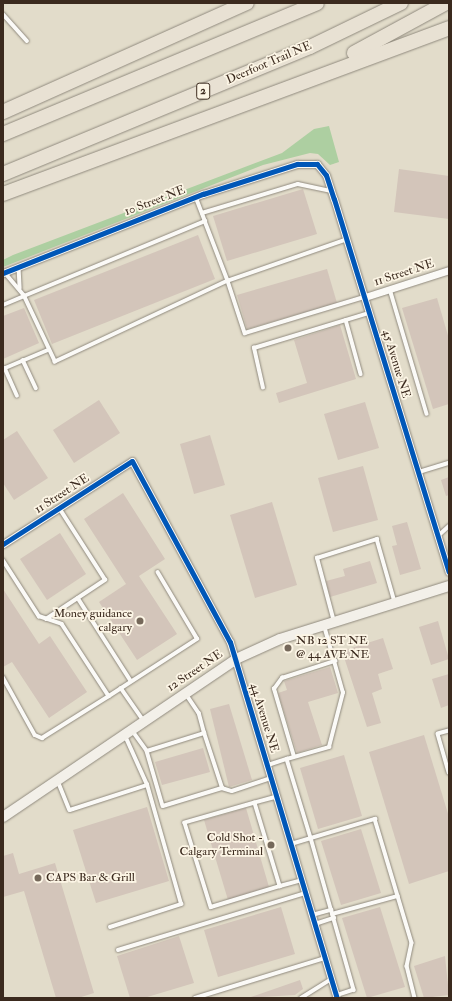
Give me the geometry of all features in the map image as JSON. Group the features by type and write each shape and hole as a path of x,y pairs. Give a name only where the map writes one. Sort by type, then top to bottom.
{"highway":[{"path":"132,54 226,3"},
{"path":"3,112 247,3"},
{"path":"3,134 318,3"},
{"name":"Deerfoot Trail NE","path":"3,174 310,47 400,3"},
{"path":"314,76 446,3"},
{"path":"3,194 314,76 449,28"}],"street":[{"name":"10 Street NE","path":"4,273 196,197 297,164 318,164"},
{"name":"45 Avenue NE","path":"318,164 326,175 366,297 449,572"},
{"name":"11 Street NE","path":"366,297 449,270"},
{"name":"11 Street NE","path":"3,544 132,461"},
{"name":"44 Avenue NE","path":"132,461 230,642 337,997"},
{"name":"12 Street NE","path":"3,817 236,659 329,623 449,586"}],"lane":[{"path":"3,14 27,42"},
{"path":"202,213 298,184 331,191"},
{"path":"196,197 228,281 245,333 366,297"},
{"path":"3,305 205,221"},
{"path":"4,273 20,288 52,360 60,361 228,281 347,240"},
{"path":"19,267 20,288"},
{"path":"390,288 427,414"},
{"path":"263,388 251,350 370,313"},
{"path":"346,320 361,374"},
{"path":"17,395 4,369 48,350"},
{"path":"23,360 36,388"},
{"path":"419,472 449,463"},
{"path":"46,618 105,580 58,508"},
{"path":"438,536 449,526"},
{"path":"268,765 329,747 343,693 334,661 329,623 317,558 376,539 395,603"},
{"path":"3,560 39,616 62,624 109,696"},
{"path":"3,677 36,735 42,738 197,639 158,573"},
{"path":"78,598 131,680"},
{"path":"294,757 274,689 282,678 334,661"},
{"path":"120,688 144,721"},
{"path":"185,694 199,714 222,788"},
{"path":"449,731 438,734 449,772"},
{"path":"128,732 147,751 163,806 222,788 232,791 271,778"},
{"path":"110,927 181,904 147,785 128,732"},
{"path":"147,751 204,733"},
{"path":"287,759 354,990 337,997"},
{"path":"58,780 70,810 147,785"},
{"path":"277,797 185,823 208,900 211,907 302,880"},
{"path":"254,803 280,886"},
{"path":"291,844 375,818 412,943 407,966 415,998"},
{"path":"118,950 306,893"},
{"path":"315,924 333,916 398,896"},
{"path":"312,915 331,910"},
{"path":"195,998 325,958"},
{"path":"301,998 331,979"}],"green space":[{"path":"329,126 339,162 330,165 318,154 310,153 263,165 3,267 3,260 13,255 282,153 314,129"}],"building":[{"path":"399,169 449,176 449,219 394,212"},
{"path":"303,189 317,234 227,261 213,216"},
{"path":"198,235 215,279 52,344 34,300"},
{"path":"327,269 337,303 247,329 237,295"},
{"path":"437,298 449,339 449,404 433,409 402,308"},
{"path":"24,308 39,343 3,359 3,316"},
{"path":"340,325 356,379 279,403 276,393 307,383 294,340"},
{"path":"99,400 120,433 74,463 53,430"},
{"path":"365,402 379,448 338,460 324,414"},
{"path":"17,431 48,478 14,500 3,483 3,440"},
{"path":"210,435 225,485 194,494 180,444"},
{"path":"363,466 378,520 333,532 318,478"},
{"path":"449,477 449,495 446,496 441,480"},
{"path":"123,493 165,559 139,576 177,634 137,660 99,602 126,584 84,519"},
{"path":"272,502 297,585 255,598 230,515"},
{"path":"407,522 421,569 400,575 392,546 397,545 392,526"},
{"path":"60,533 86,574 47,600 20,559"},
{"path":"370,561 377,583 330,597 326,581 345,576 343,569"},
{"path":"3,589 39,644 50,636 87,692 49,718 12,662 3,667"},
{"path":"438,621 449,659 431,665 419,627"},
{"path":"383,638 393,669 378,674 382,689 372,693 381,723 367,727 342,651"},
{"path":"330,667 338,693 308,702 322,745 297,753 278,693 287,690 284,681"},
{"path":"449,674 449,705 441,708 432,679"},
{"path":"229,704 252,780 229,787 210,709"},
{"path":"424,735 449,817 449,871 409,884 369,752"},
{"path":"203,748 210,772 162,785 155,762"},
{"path":"344,755 362,816 318,829 300,768"},
{"path":"147,807 169,881 96,903 73,830"},
{"path":"246,808 269,887 228,900 204,820"},
{"path":"361,829 381,893 341,905 321,841"},
{"path":"13,853 19,874 55,863 94,993 78,998 56,998 24,891 3,897 3,856"},
{"path":"281,907 295,954 218,977 204,930"},
{"path":"380,907 405,987 367,998 342,918"},
{"path":"179,936 194,983 144,998 130,998 117,956"},
{"path":"445,956 449,995 424,998 414,966"},
{"path":"300,980 303,989 295,995 248,998"}],"cycle path":[{"path":"3,273 203,194 297,164 317,164 326,175 334,199 449,572"},
{"path":"3,544 132,461 230,642 337,998"}],"place":[{"name":"Money guidance calgary","path":"140,621"},
{"name":"NB 12 ST NE @ 44 AVE NE","path":"288,648"},
{"name":"Cold Shot - Calgary Terminal","path":"271,845"},
{"name":"CAPS Bar & Grill","path":"38,878"}]}
